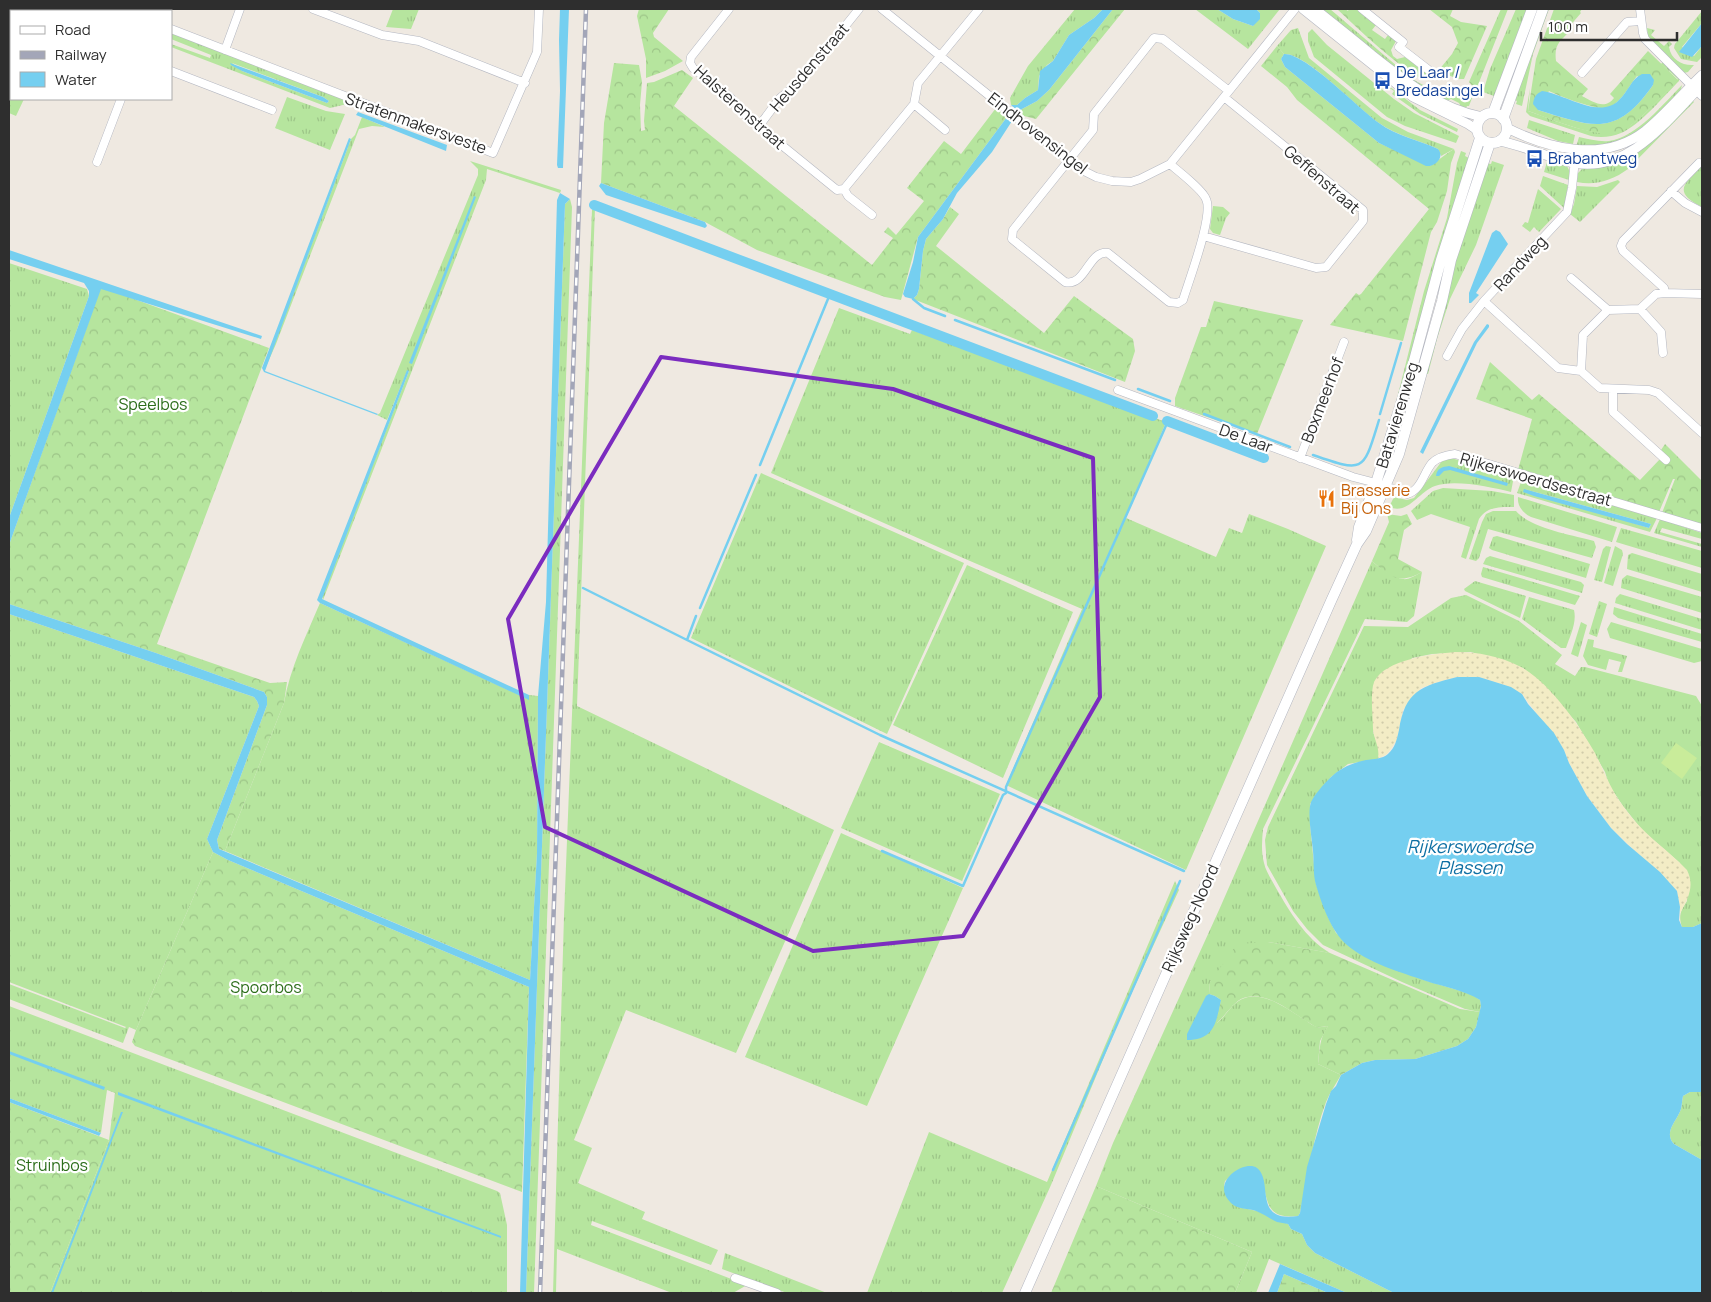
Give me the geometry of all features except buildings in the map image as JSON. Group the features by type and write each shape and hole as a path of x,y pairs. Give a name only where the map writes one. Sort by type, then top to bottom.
{"main road":[{"path":"1494,113 1532,9"},
{"path":"1494,113 1482,117 1477,125 1479,134 1495,142 1504,138 1505,123 1543,9"},
{"path":"1494,113 1505,123"},
{"name":"Batavierenweg","path":"1356,544 1366,530 1381,485 1441,260 1479,134"},
{"name":"Batavierenweg","path":"1381,485 1398,454 1442,301 1451,260 1495,142"},
{"name":"Rijksweg-Noord","path":"1025,1293 1356,544"}],"street":[{"path":"172,29 225,50 240,9"},
{"path":"313,9 382,35 428,44 525,84"},
{"name":"Stratenmakersveste","path":"225,50 356,102 493,153 525,84 537,52 539,9"},
{"name":"Halsterenstraat","path":"730,9 691,57 690,63 693,68 730,97 747,117 832,186 838,190 844,189 848,196 872,215"},
{"name":"Heusdenstraat","path":"759,126 780,98 800,82 859,9"},
{"name":"Eindhovensingel","path":"882,9 1080,169 1096,177 1112,181 1131,182 1170,164 1295,9"},
{"path":"844,189 914,104 918,83 978,9"},
{"path":"1303,9 1414,97 1468,124 1479,134"},
{"path":"1315,9 1425,94 1472,115 1482,117"},
{"path":"1362,9 1403,42 1399,47 1430,71"},
{"path":"1640,9 1645,39 1698,89"},
{"path":"1582,73 1627,22 1641,21"},
{"path":"1170,164 1206,198 1209,207 1203,236 1183,300 1178,303 1169,302 1108,253 1103,252 1097,256 1077,280 1071,283 1064,282 1014,241 1013,230 1092,130 1094,114 1154,38 1163,38 1226,94"},
{"path":"172,71 272,110"},
{"path":"1495,142 1513,143 1575,163 1607,162 1621,157 1650,137 1698,89 1702,75"},
{"path":"1505,123 1517,133 1561,148 1598,150 1618,146 1630,141 1698,89"},
{"name":"Geffenstraat","path":"1203,236 1321,268 1326,267 1363,221 1363,210 1226,94"},
{"path":"97,162 121,100"},
{"path":"914,104 945,130"},
{"name":"Randweg","path":"1447,356 1462,329 1484,302 1567,212 1572,188 1576,150"},
{"path":"1665,292 1664,288 1621,246 1623,241 1699,163"},
{"path":"1671,190 1685,203 1702,212"},
{"path":"1570,278 1608,310 1640,309 1656,294 1665,292 1702,294"},
{"path":"1484,302 1558,368 1581,371 1600,388 1649,390 1658,393 1702,432"},
{"path":"1640,309 1661,332 1663,353"},
{"path":"1581,371 1582,335 1608,310"},
{"name":"Boxmeerhof","path":"1300,458 1344,342"},
{"name":"De Laar","path":"1118,390 1300,458 1381,485"},
{"path":"1613,390 1613,412 1666,460"},
{"name":"Rijkerswoerdsestraat","path":"1381,485 1407,494 1411,493 1415,491 1433,462 1444,456 1455,454 1702,528"},
{"path":"735,1278 776,1293"}],"highlighted area":[{"path":"661,357 893,389 1093,458 1100,697 963,936 813,951 545,827 508,619"}],"green space":[{"path":"393,9 419,9 411,29 386,27"},
{"path":"639,9 669,9 653,33 654,37 683,61 665,71 646,78 646,59 637,16"},
{"path":"1075,9 1103,9 1094,18 1069,35 1053,61 1047,65 1039,76 1038,90 1017,105 1011,105 1010,98 1028,66"},
{"path":"1113,9 1125,9 1036,119 1024,116 1019,112 1037,101 1049,90"},
{"path":"1195,9 1217,9 1233,19 1253,26 1260,13 1256,9 1280,9 1248,49"},
{"path":"1321,9 1330,9 1411,78 1440,92 1472,98 1469,106 1466,108 1461,107 1459,103 1451,99 1447,101 1420,88"},
{"path":"1337,9 1348,11 1349,9 1356,9 1376,25 1372,30 1385,39 1388,35 1396,41 1391,50 1393,56 1397,59 1405,57 1428,74 1423,80 1411,73 1378,47"},
{"path":"1429,9 1453,9 1450,16 1461,22 1487,26 1464,79 1458,79 1438,71 1452,54 1458,43 1452,27"},
{"path":"1501,9 1508,9 1476,90 1469,82"},
{"path":"1516,9 1528,9 1494,96 1483,92 1490,69"},
{"path":"1546,9 1549,9 1533,54 1522,106 1516,104 1517,101 1513,99"},
{"path":"1554,9 1582,9 1581,13 1568,28 1570,31 1558,44 1556,61 1588,89 1582,96 1599,104 1610,102 1614,98 1610,94 1648,51 1678,80 1631,126 1615,133 1603,133 1563,124 1528,111 1536,59","holes":["1637,76 1653,85 1640,102 1627,114 1615,121 1602,124 1574,121 1538,110 1549,91 1578,102 1608,108 1617,102"]},
{"path":"1702,11 1702,23 1682,47 1694,56 1702,46 1702,57 1697,62 1681,59 1674,48 1675,44"},
{"path":"9,20 10,100 24,100 16,116 9,113"},
{"path":"1298,28 1309,58 1382,118 1408,132 1454,149 1441,156 1438,149 1401,135 1386,127 1370,116 1306,62 1294,56 1284,54 1277,46 1291,30"},
{"path":"1647,28 1655,30 1651,35 1664,46 1669,41 1672,44 1669,47 1670,52 1675,59 1694,65 1688,72 1684,73 1648,37"},
{"path":"1312,29 1327,45 1394,99 1414,113 1459,136 1456,143 1405,126 1387,117 1314,57 1308,41 1308,33"},
{"path":"172,32 345,100 347,104 330,108 172,47 172,44 210,58 211,55 172,39","holes":["232,63 323,97 329,101 327,103 242,71"]},
{"path":"1277,46 1284,54 1281,59 1285,67 1379,143 1430,166 1454,149 1447,191 1437,222 1431,232 1403,341 1330,325 1356,293 1361,294 1429,209 1297,100 1287,87 1261,66"},
{"path":"1663,62 1679,79 1679,81 1636,124 1618,134 1606,137 1591,136 1530,116 1526,112 1530,88 1528,111 1563,124 1590,131 1603,133 1624,129 1645,113 1678,79 1661,64"},
{"path":"614,63 639,65 642,82 640,105 641,131 645,130 647,83 682,70 693,78 674,106 872,265 893,238 884,232 888,227 896,235 924,201 907,188 944,141 961,154 996,108 1007,117 918,237 901,300 885,297 757,250 705,222 601,183 604,123"},
{"path":"1682,85 1680,93 1643,129 1620,143 1576,147 1579,137 1609,141 1630,133 1649,119"},
{"path":"1389,86 1420,110 1458,129 1457,132 1420,114 1392,94 1394,91"},
{"path":"287,97 326,111 345,114 330,150 275,128"},
{"path":"1692,100 1694,102 1628,169 1598,183 1577,182 1578,173 1583,168 1612,165 1630,157"},
{"path":"362,117 385,127 372,126 359,129 264,371 351,139 355,135"},
{"path":"1529,120 1575,135 1573,144 1558,141 1527,128"},
{"path":"1461,151 1466,153 1465,156 1471,159 1390,426 1424,291 1447,218"},
{"path":"470,161 561,190 560,193 487,169 486,180 323,600 322,596 409,371 407,371 387,420 377,415 380,413 478,175 478,169"},
{"path":"1492,161 1504,165 1476,245 1450,299 1428,374 1424,374 1457,253 1487,163 1491,164"},
{"path":"1547,162 1567,166 1570,172 1569,180 1544,172"},
{"path":"1702,165 1702,207 1687,197 1684,188 1690,177"},
{"path":"1543,176 1568,185 1564,208 1540,186"},
{"path":"1618,180 1620,182 1580,222 1570,214 1577,186 1597,187"},
{"path":"1538,189 1561,209 1539,232 1534,227 1530,232 1522,226 1525,222 1528,223"},
{"path":"570,199 572,207 534,1293 526,1293 565,204"},
{"path":"1213,206 1223,207 1230,213 1226,218 1220,235 1213,233 1210,229"},
{"path":"950,207 959,214 936,246 1044,333 1074,296 1133,339 1135,351 1125,382 913,299 919,289 926,239 943,219"},
{"path":"595,208 577,706 834,830 736,1053 626,1010 574,1140 592,1148 578,1183 645,1212 642,1219 718,1250 711,1265 592,1221 591,1225 747,1285 733,1293 672,1293 557,1249 556,1293 553,1293 564,916 592,210"},
{"path":"9,263 87,289 89,296 9,518"},
{"name":"Speelbos","path":"101,287 269,348 157,644 270,683 287,682 284,703 225,851 219,849 217,840 267,705 267,697 264,692 156,653 9,604 9,545"},
{"path":"1214,301 1303,320 1257,434 1175,406 1175,398 1201,327 1206,327"},
{"path":"839,308 910,334 912,330 1166,422 1126,518 1216,557 1229,528 1242,533 1249,514 1326,546 1186,870 1006,785 1082,609 771,473"},
{"path":"1490,362 1532,400 1539,394 1640,480 1660,459 1663,461 1667,456 1661,450 1665,444 1702,481 1702,524 1662,513 1675,479 1673,479 1659,512 1518,470 1532,419 1476,399"},
{"path":"1451,458 1514,476 1511,492 1473,484 1443,484 1429,489 1402,508 1389,507 1394,497 1407,500 1414,498 1442,461"},
{"path":"761,473 964,563 887,734 691,638"},
{"path":"1526,478 1562,491 1657,518 1650,532 1517,493 1521,482","holes":["1524,489 1651,524 1649,528"]},
{"path":"1443,488 1492,491 1514,495 1514,507 1490,509 1479,519 1466,559 1461,557 1470,527 1431,514 1417,520 1411,511 1433,491"},
{"path":"1518,497 1617,527 1612,542 1531,517 1521,509"},
{"path":"1493,511 1516,511 1522,517 1541,526 1594,541 1596,547 1592,558 1488,529 1479,558 1476,561 1469,559 1486,514"},
{"path":"1387,514 1401,516 1407,514 1412,524 1404,530 1398,559 1422,572 1407,578 1395,577 1372,561 1389,522"},
{"path":"1660,519 1702,533 1702,539 1662,528 1660,532 1702,544 1702,547 1654,533"},
{"path":"1621,528 1702,551 1702,568 1616,542"},
{"path":"1497,536 1590,564 1586,578 1492,550 1489,548 1493,537"},
{"path":"1606,546 1611,547 1602,582 1594,580 1603,549"},
{"path":"1615,546 1622,550 1623,554 1613,586 1604,583"},
{"path":"1632,553 1702,574 1702,592 1627,569 1628,555"},
{"path":"1490,556 1581,582 1584,585 1582,593 1483,564 1486,558"},
{"path":"1372,561 1395,577 1403,579 1408,579 1422,572 1414,616 1407,622 1365,619 1263,829 1262,855 1269,876 1299,924 1313,940 1330,953 1268,942 1210,982 1209,994 1221,1000 1217,1023 1238,1001 1250,997 1259,997 1276,1002 1316,1027 1328,1026 1320,1041 1318,1064 1341,1075 1321,1115 1298,1216 1279,1215 1273,1211 1269,1206 1261,1174 1238,1170 1225,1181 1224,1186 1238,1207 1257,1211 1288,1224 1291,1229 1302,1234 1307,1245 1315,1253 1394,1293 1347,1293 1269,1259 1256,1293 1235,1293 1252,1252 1096,1186 1113,1143 1219,910"},
{"path":"967,565 1073,612 1003,778 893,725"},
{"path":"1483,567 1580,596 1575,605 1482,577"},
{"path":"1627,575 1702,597 1702,613 1621,588 1622,579"},
{"path":"1475,581 1526,596 1520,618 1465,591 1464,589"},
{"path":"1620,594 1702,619 1702,630 1615,603 1616,598"},
{"path":"1466,595 1519,621 1562,655 1555,664 1575,676 1581,667 1585,667 1696,696 1702,706 1702,923 1693,927 1682,927 1681,913 1687,901 1680,863 1642,830 1623,806 1609,785 1605,772 1576,722 1543,685 1523,668 1471,652 1432,654 1412,658 1373,732 1380,750 1378,759 1348,764 1331,777 1310,804 1310,825 1316,884 1336,933 1371,960 1427,981 1471,994 1480,1000 1480,1012 1465,1009 1323,945 1293,911 1267,865 1265,840 1268,827 1364,626 1408,627 1451,598"},
{"path":"1529,597 1574,610 1574,625 1566,648 1561,648 1522,619"},
{"path":"1599,601 1607,604 1597,637 1589,634"},
{"path":"320,603 528,699 529,695 538,696 537,853 530,980 225,851 284,703 294,665"},
{"path":"1614,607 1702,634 1702,642 1618,618 1613,614"},
{"path":"9,614 254,697 259,706 207,839 213,852 136,1030 129,1027 123,1043 9,999 9,984 126,1027 9,982"},
{"path":"1581,622 1587,625 1578,657 1571,654"},
{"path":"1611,622 1702,649 1702,661 1694,663 1610,638 1607,629"},
{"path":"1588,639 1594,640 1593,647 1627,656 1622,672 1618,672 1621,662 1609,659 1606,670 1588,665 1583,656"},
{"path":"879,742 1000,794 962,881 841,828"},
{"path":"1676,743 1697,758 1682,779 1661,763"},
{"path":"841,833 963,888 867,1106 745,1057"},
{"name":"Spoorbos","path":"213,852 529,987 522,1192 135,1046 132,1042 136,1030"},
{"path":"1175,881 1179,890 1121,1016 1051,1185 1002,1293 867,1293 929,1132 1047,1182"},
{"path":"1268,942 1330,953 1460,1009 1480,1012 1476,1027 1468,1039 1457,1046 1415,1059 1375,1060 1362,1063 1341,1075 1318,1064 1321,1040 1328,1026 1315,1026 1275,1002 1258,997 1241,999 1216,1024 1221,1000 1209,994 1210,982 1237,944"},
{"path":"9,1006 497,1191 500,1193 507,1225 507,1293 50,1293 109,1140 115,1093 107,1090 101,1133 9,1098"},
{"path":"1690,1092 1702,1092 1702,1160 1674,1144 1670,1135 1672,1126 1681,1109 1683,1096"},
{"name":"Struinbos","path":"9,1102 109,1140 50,1293 9,1293"},
{"path":"1096,1186 1252,1252 1235,1293 1051,1293"},
{"path":"725,1253 827,1293 787,1293 722,1269"},
{"path":"1284,1274 1328,1293 1277,1293"}],"sand":[{"path":"1455,652 1489,655 1513,663 1532,674 1553,694 1572,718 1595,753 1615,794 1630,816 1687,870 1690,892 1680,913 1677,891 1611,828 1587,796 1564,750 1522,694 1504,685 1479,677 1457,677 1421,688 1403,710 1397,740 1387,754 1378,759 1373,729 1372,699 1374,682 1380,674 1399,663 1423,656"}],"water":[{"path":"560,9 569,9 563,168 558,168 557,165 560,91"},
{"path":"1103,9 1113,9 1049,90 1037,101 1019,112 1011,105 1017,105 1038,90 1040,71 1053,61 1069,35 1094,18"},
{"path":"1217,9 1256,9 1260,13 1260,19 1253,26 1233,19"},
{"path":"1702,23 1702,46 1692,57 1679,52"},
{"path":"1284,54 1294,56 1305,62 1386,127 1400,135 1438,149 1440,157 1438,162 1426,166 1379,143 1285,67 1281,59"},
{"path":"230,63 323,97 329,101 327,103 242,71"},
{"path":"1642,74 1650,74 1654,80 1653,85 1640,102 1627,114 1615,121 1589,124 1574,121 1538,110 1533,104 1538,93 1542,91 1592,107 1611,105 1619,100 1635,79"},
{"path":"358,112 447,145 446,151 356,115"},
{"path":"1007,117 1012,121 992,152 957,193 943,219 926,239 917,295 913,299 905,297 903,294 913,262 918,237"},
{"path":"349,138 351,139 265,371 377,415 264,372 262,368"},
{"path":"601,183 705,222 707,226 705,228 606,195 599,186"},
{"path":"560,193 570,199 565,204 526,1293 520,1293 529,987 213,852 207,839 259,706 254,697 9,614 9,604 156,653 264,692 267,697 267,705 217,840 219,849 530,980 537,853 538,696 546,602 557,200"},
{"path":"474,196 476,197 412,364 409,363"},
{"path":"1496,230 1500,232 1508,244 1476,293 1479,295 1469,303 1469,293 1492,233"},
{"path":"9,250 262,336 261,339 101,289 9,545 9,518 89,296 89,291 84,283 9,259"},
{"path":"1487,324 1489,327 1477,343 1423,454 1420,452 1474,342"},
{"path":"407,370 409,371 322,599 529,695 529,700 317,600"},
{"path":"1449,466 1508,483 1507,486 1450,470 1436,476 1440,468"},
{"path":"1524,489 1651,524 1649,528 1534,496 1523,492"},
{"name":"Rijkerswoerdse Plassen","path":"1457,677 1479,677 1511,687 1522,694 1528,704 1554,733 1587,796 1611,828 1660,872 1677,891 1680,907 1679,920 1682,927 1693,927 1702,923 1702,1092 1690,1092 1683,1096 1681,1109 1672,1126 1670,1135 1674,1144 1702,1160 1702,1293 1394,1293 1315,1253 1307,1245 1302,1234 1291,1229 1288,1224 1277,1222 1256,1211 1237,1207 1225,1195 1224,1187 1226,1180 1231,1174 1245,1167 1252,1166 1257,1168 1262,1174 1269,1207 1275,1213 1284,1216 1298,1216 1307,1167 1326,1104 1331,1091 1336,1086 1341,1075 1362,1063 1375,1060 1415,1059 1457,1046 1468,1039 1476,1027 1481,1006 1480,1000 1461,991 1374,962 1347,945 1336,933 1321,901 1314,877 1310,819 1311,802 1334,774 1351,764 1381,758 1390,752 1394,746 1402,717 1410,698 1424,687"},
{"path":"1209,994 1221,1000 1218,1016 1213,1028 1203,1037 1187,1040 1187,1034 1206,996"},
{"path":"9,1051 105,1087 104,1090 9,1054"},
{"path":"118,1092 501,1236 501,1238 118,1095"},
{"path":"9,1098 101,1133 99,1136 9,1102"},
{"path":"121,1112 123,1112 53,1293 51,1293"},
{"path":"1280,1264 1347,1293 1328,1293 1284,1274 1277,1293 1268,1293"}],"waterway":[{"path":"594,205 1153,416"},
{"path":"760,465 830,294"},
{"path":"913,299 924,308 945,316"},
{"path":"955,320 1115,380"},
{"path":"1380,414 1401,343"},
{"path":"1138,389 1170,401"},
{"path":"1204,414 1290,447"},
{"path":"1313,455 1353,466 1360,464 1365,459 1369,450 1379,420"},
{"path":"1167,421 1264,458"},
{"path":"882,851 963,886 1003,795 1006,793 1006,787 1168,421"},
{"path":"700,608 756,475"},
{"path":"583,588 687,640"},
{"path":"696,616 687,640 880,735 1184,871"},
{"path":"1053,1170 1180,881"}],"railway":[{"path":"540,1293 586,9"}],"place":[{"name":"De Laar / Bredasingel","path":"1382,81"},
{"name":"Brabantweg","path":"1534,158"},
{"name":"Brasserie Bij Ons","path":"1327,499"}]}
